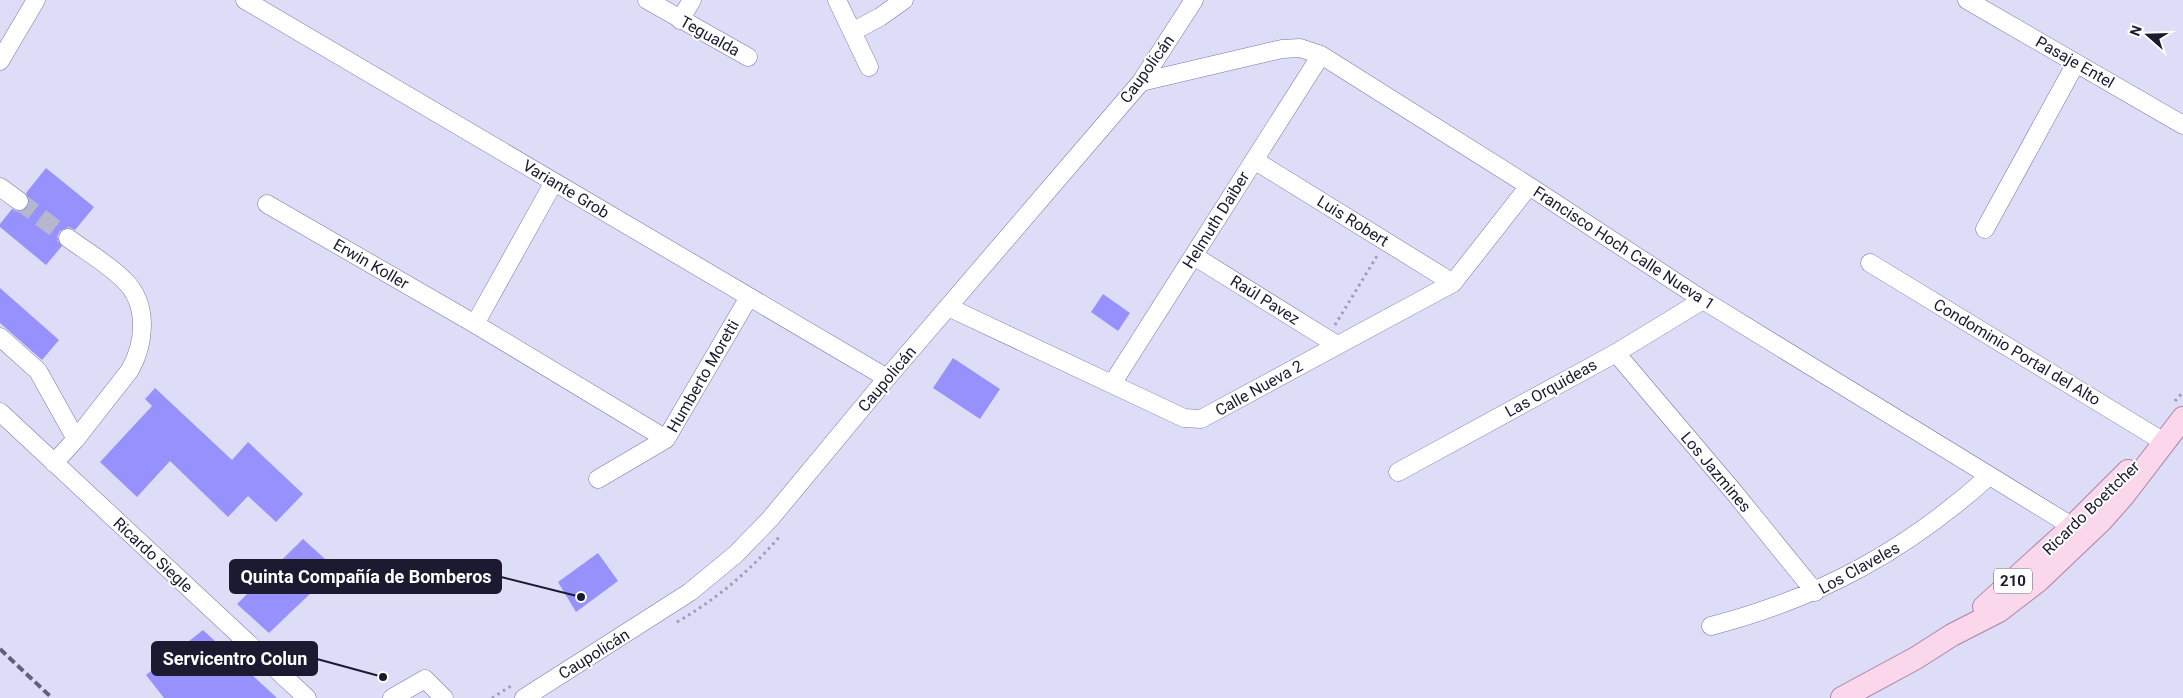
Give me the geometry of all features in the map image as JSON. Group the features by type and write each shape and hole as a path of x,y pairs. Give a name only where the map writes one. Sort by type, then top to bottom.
{"main road":[{"name":"Ricardo Boettcher","path":"1842,698 1902,666 1952,635 2124,495 2183,418"}],"street":[{"path":"0,61 36,0"},
{"name":"Variante Grob","path":"245,0 887,378"},
{"name":"Tegualda","path":"647,0 748,58"},
{"path":"680,20 692,0"},
{"path":"837,0 869,67"},
{"path":"852,32 880,17 904,0"},
{"name":"Caupolicán","path":"524,698 675,602 731,559 770,519 887,378 1141,82 1194,0"},
{"name":"Pasaje Entel","path":"1967,0 2183,125"},
{"name":"Francisco Hoch Calle Nueva 1","path":"1141,82 1282,49 1300,48 1321,55 1529,186 1703,300 2080,531"},
{"name":"Helmuth Daiber","path":"1112,384 1321,55"},
{"path":"1985,230 2076,63"},
{"name":"Luis Robert","path":"1254,160 1453,283"},
{"path":"475,324 554,182"},
{"name":"Calle Nueva 2","path":"948,307 1184,418 1200,419 1332,341 1453,283 1529,186"},
{"path":"0,187 19,201"},
{"name":"Erwin Koller","path":"267,204 475,324 666,439"},
{"path":"54,463 76,439 130,370 136,359 143,334 137,299 125,281 68,238"},
{"name":"Raúl Pavez","path":"1194,256 1332,341"},
{"name":"Condominio Portal del Alto","path":"1870,263 2164,442"},
{"name":"Humberto Moretti","path":"598,479 666,439 749,297"},
{"name":"Las Orquideas","path":"1398,472 1616,353 1703,300"},
{"path":"0,337 38,371 76,439"},
{"name":"Los Jazmines","path":"1616,353 1733,491 1815,592"},
{"name":"Ricardo Siegle","path":"0,412 307,698"},
{"name":"Los Claveles","path":"1711,626 1755,614 1815,592 1877,560 1907,542 1963,499 1989,476"},
{"path":"392,698 425,679 444,698"}],"path":[{"path":"1332,341 1386,242"}],"building":[{"path":"46,168 94,207 75,230 69,227 60,231 57,237 62,246 46,265 0,227 0,224 12,209 18,212 27,208 30,202 26,193"},
{"path":"0,288 59,340 42,360 0,323"},
{"path":"1103,294 1130,313 1118,331 1091,312"},
{"path":"953,358 1000,389 980,419 933,388"},
{"path":"155,388 232,460 248,442 303,494 276,522 248,496 228,517 170,461 137,497 100,462 152,406 145,399"},
{"path":"303,539 336,569 269,633 237,604"},
{"path":"598,553 618,581 576,612 558,582"},
{"path":"203,630 277,698 164,698 146,675"}],"tunnel":[{"path":"19,201 68,238"}],"railway":[{"path":"0,649 52,698"}],"place":[{"name":"Quinta Compañía de Bomberos","path":"581,597"},
{"name":"Servicentro Colun","path":"383,677"}]}
